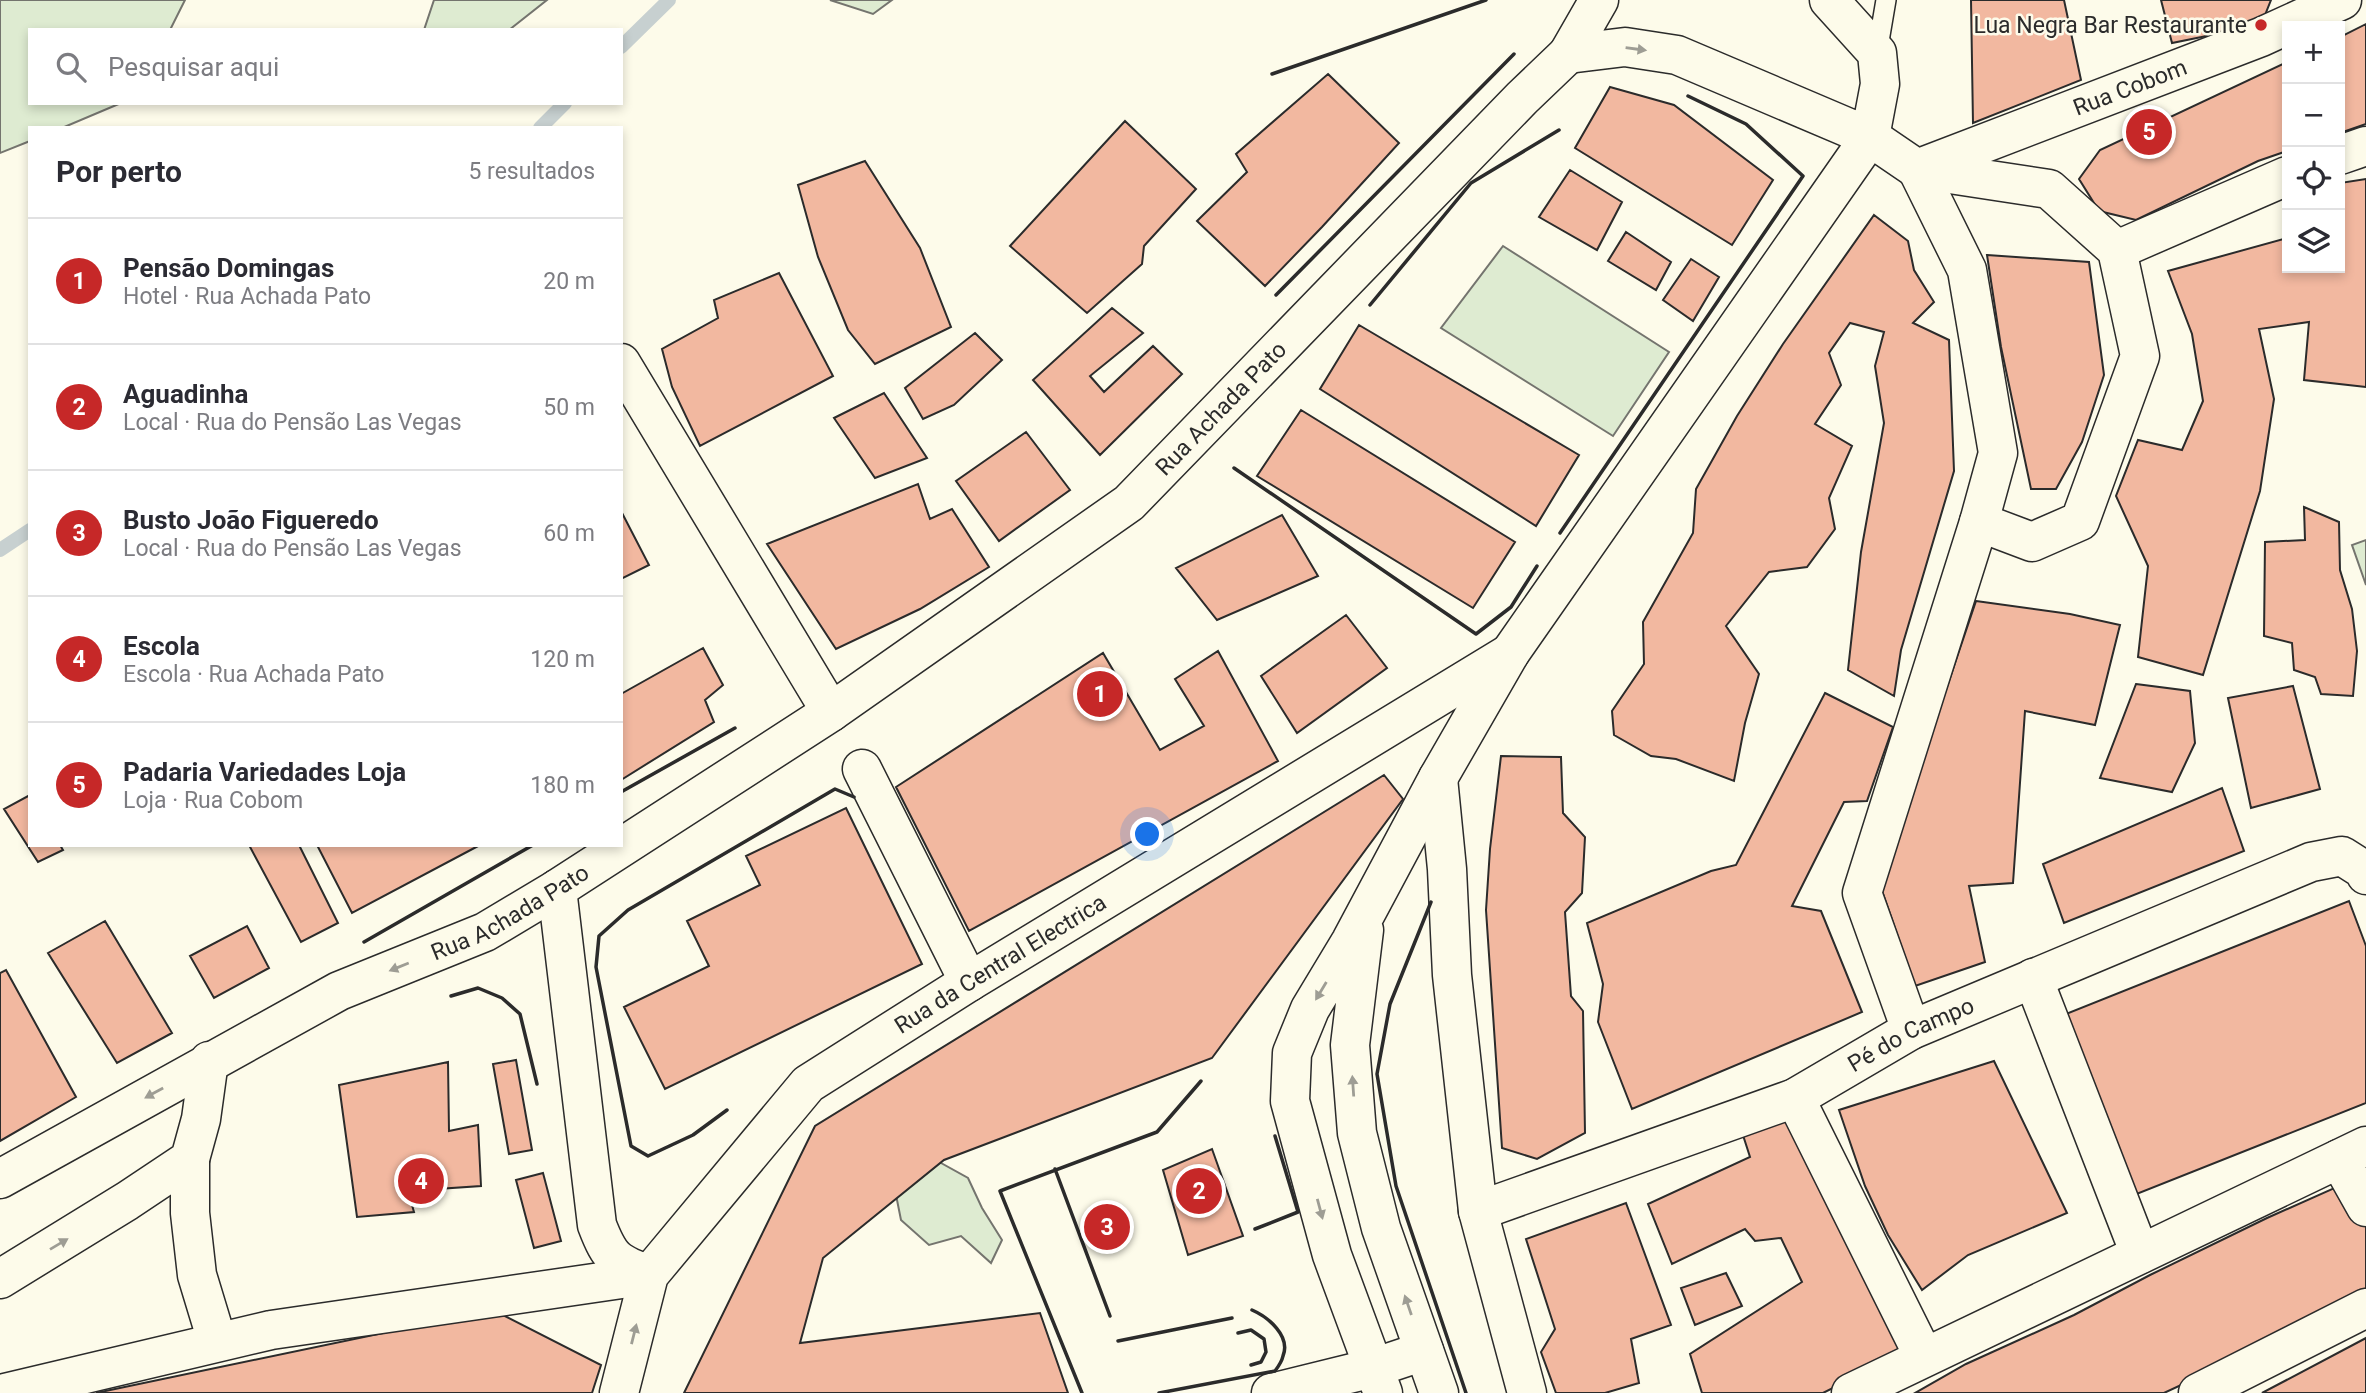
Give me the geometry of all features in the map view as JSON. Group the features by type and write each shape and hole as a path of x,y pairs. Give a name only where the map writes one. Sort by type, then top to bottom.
{"street":[{"path":"1378,1381 1332,1255 1290,1101 1292,1053 1310,1009 1351,941 1438,778 1510,653 1870,136 1881,84 1877,53 1829,0"},
{"name":"Rua Cobom","path":"1917,169 2261,37 2342,0"},
{"name":"Rua Achada Pato","path":"623,844 831,712 1129,503 1475,150 1522,98 1568,54 1599,1"},
{"path":"1568,54 1625,47 1677,55 1870,136 1917,169 2049,189 2117,250 2140,356 2080,521 2032,542 1979,522"},
{"path":"2345,153 2366,146"},
{"path":"1911,1030 1862,893 1979,522 1998,453 1967,270 1917,169"},
{"path":"2117,250 2282,178"},
{"path":"623,366 831,712"},
{"name":"Rua da Central Electrica","path":"619,1393 649,1275 808,1084 969,982 1510,653"},
{"path":"862,769 969,982"},
{"path":"1438,778 1447,869 1452,975 1478,1212 1527,1393"},
{"name":"Rua Achada Pato","path":"0,1179 339,991 485,932 557,889 619,847"},
{"name":"Pé do Campo","path":"1478,1212 1795,1098 1911,1030 2311,862 2354,866"},
{"path":"557,889 597,1225 606,1248 622,1265 649,1275"},
{"path":"1366,911 1350,1045 1357,1133 1381,1228 1439,1393"},
{"path":"2033,978 2140,1254"},
{"path":"209,1061 201,1119 190,1159 190,1213 197,1275 217,1341"},
{"path":"1795,1098 1924,1357"},
{"path":"1850,1393 2353,1152 2366,1208"},
{"path":"0,1279 190,1159"},
{"path":"5,1393 271,1330 649,1275"},
{"path":"2198,1393 2366,1308"},
{"path":"1272,1393 1378,1381 1424,1351"}],"lane":[{"path":"1877,53 1886,0"}],"green space":[{"path":"0,0 185,0 171,28 28,28 28,105 116,105 67,126 28,126 28,142 0,153"},
{"path":"434,0 547,0 512,28 425,28"},
{"path":"830,0 892,0 873,14"},
{"path":"1503,246 1669,352 1613,436 1441,328"},
{"path":"2366,540 2366,585 2352,545"},
{"path":"923,1153 968,1178 982,1208 1002,1240 991,1263 961,1236 929,1245 901,1220 892,1175"}],"building":[{"path":"1971,0 2064,0 2081,80 1973,123"},
{"path":"2161,0 2271,0 2261,25 2172,43"},
{"path":"2366,24 2366,124 2345,131 2345,84 2345,34"},
{"path":"2282,64 2282,153 2258,161 2136,220 2099,211 2079,179 2100,150"},
{"path":"1328,74 1399,143 1265,286 1197,221 1247,172 1236,154"},
{"path":"1610,87 1674,105 1773,180 1732,245 1575,148"},
{"path":"1125,121 1196,189 1144,246 1142,264 1087,313 1010,246"},
{"path":"865,161 920,248 951,327 875,364 848,330 818,257 798,185"},
{"path":"1570,170 1622,202 1597,250 1539,217"},
{"path":"2366,179 2366,387 2304,380 2309,322 2259,329 2274,399 2260,491 2203,675 2138,657 2148,566 2116,496 2138,440 2182,450 2203,401 2192,334 2168,271 2282,239 2282,273 2345,273 2345,182"},
{"path":"1874,215 1908,241 1914,270 1934,302 1913,323 1949,340 1954,471 1901,650 1894,696 1848,670 1861,552 1884,423 1875,366 1884,332 1850,323 1829,353 1841,385 1815,424 1852,446 1829,498 1835,529 1807,567 1769,572 1726,626 1759,674 1745,723 1734,781 1676,759 1651,756 1614,735 1612,711 1644,664 1643,622 1693,533 1696,489 1737,416 1783,344"},
{"path":"1626,232 1671,262 1656,290 1608,261"},
{"path":"1987,255 2089,262 2104,375 2082,442 2056,489 2031,489 2001,347"},
{"path":"1691,259 1719,277 1693,321 1663,300"},
{"path":"779,273 833,376 700,446 672,387 662,349 718,318 714,300"},
{"path":"1112,308 1143,333 1090,376 1104,392 1153,346 1182,374 1100,455 1033,380"},
{"path":"1359,325 1579,455 1536,526 1320,389"},
{"path":"975,333 1002,360 954,405 923,419 905,388"},
{"path":"884,393 927,458 875,478 834,418"},
{"path":"1301,410 1515,542 1473,608 1257,476"},
{"path":"1026,432 1070,490 999,541 956,481"},
{"path":"918,484 930,519 952,509 989,567 920,609 836,649 767,544"},
{"path":"2304,507 2339,522 2340,570 2352,609 2357,651 2353,696 2321,694 2315,677 2294,670 2292,643 2264,636 2265,542 2305,540"},
{"path":"623,515 649,565 623,578"},
{"path":"1282,515 1318,576 1217,620 1176,568"},
{"path":"1976,601 2070,614 2120,625 2095,725 2025,711 2013,883 1969,886 1985,962 1915,986 1880,885"},
{"path":"1346,615 1387,668 1297,733 1261,676"},
{"path":"703,648 723,685 705,700 714,722 623,779 623,693"},
{"path":"1218,651 1278,761 969,931 896,787 1103,653 1160,750 1204,726 1175,679"},
{"path":"2136,684 2190,691 2195,743 2172,792 2100,778"},
{"path":"2293,686 2320,789 2251,808 2228,698"},
{"path":"1825,693 1893,727 1867,801 1844,802 1792,906 1821,911 1862,1012 1632,1109 1598,1022 1603,984 1587,923 1711,871 1736,865"},
{"path":"1501,756 1561,757 1563,813 1585,837 1582,893 1565,912 1571,996 1583,1011 1585,1133 1537,1159 1502,1148 1486,910"},
{"path":"1384,775 1403,799 1212,1058 944,1160 823,1258 800,1343 1040,1313 1068,1393 684,1393 815,1126"},
{"path":"2222,788 2244,851 2064,923 2043,864"},
{"path":"28,796 28,846 4,809"},
{"path":"846,808 922,964 665,1089 624,1007 709,966 687,921 760,885 746,856"},
{"path":"28,847 61,847 63,850 38,862"},
{"path":"250,847 300,847 338,923 301,942"},
{"path":"318,847 476,847 352,913"},
{"path":"2349,901 2366,946 2366,1103 2124,1199 2051,1020"},
{"path":"105,921 172,1033 117,1063 48,953"},
{"path":"247,926 269,968 214,998 190,956"},
{"path":"6,970 76,1097 0,1141 0,973"},
{"path":"516,1060 532,1150 509,1154 493,1064"},
{"path":"1994,1061 2067,1213 1968,1255 1922,1290 1888,1235 1865,1186 1839,1110"},
{"path":"448,1062 449,1131 478,1125 481,1186 408,1191 414,1212 357,1217 339,1085"},
{"path":"1787,1113 1905,1352 1823,1393 1702,1393 1690,1354 1802,1282 1781,1238 1755,1241 1745,1229 1672,1264 1648,1204 1750,1157 1742,1132"},
{"path":"1212,1149 1243,1236 1188,1255 1163,1170"},
{"path":"543,1173 561,1241 534,1248 516,1180"},
{"path":"2366,1174 2366,1295 2265,1346 2164,1393 1915,1393 1966,1364 2074,1315 2267,1218"},
{"path":"1626,1203 1671,1325 1631,1339 1639,1383 1605,1393 1556,1393 1541,1352 1555,1329 1526,1239"},
{"path":"1726,1273 1742,1306 1695,1325 1681,1288"},
{"path":"493,1310 601,1365 592,1393 96,1393"},
{"path":"2366,1338 2366,1393 2262,1393"}],"waterway":[{"path":"623,45 669,0"},
{"path":"542,126 563,105"},
{"path":"0,550 28,531"}],"wall":[{"path":"1272,74 1486,0"},
{"path":"1276,295 1514,54"},
{"path":"1560,533 1803,176 1746,124 1688,96"},
{"path":"1370,305 1471,183 1559,130"},
{"path":"1234,468 1476,634 1511,607 1537,566"},
{"path":"623,791 735,728"},
{"path":"727,1110 693,1135 648,1156 631,1146 596,967 599,936 628,910 835,789 854,797"},
{"path":"364,942 530,847"},
{"path":"1431,902 1390,1004 1377,1074 1396,1186 1466,1393"},
{"path":"451,996 478,988 502,998 520,1014 537,1084"},
{"path":"1082,1393 1000,1191 1157,1132 1201,1081"},
{"path":"1255,1229 1298,1212 1275,1136"},
{"path":"1055,1169 1110,1316"},
{"path":"1159,1393 1275,1371 1285,1349 1284,1341 1271,1322 1252,1310"},
{"path":"1118,1341 1232,1318"},
{"path":"1238,1333 1251,1330 1264,1339 1266,1352 1261,1362 1251,1365"}],"place":[{"name":"Lua Negra Bar Restaurante","path":"2261,25"},
{"name":"Padaria Variedades Loja","path":"2149,132"},
{"name":"Pensão Domingas","path":"1100,694"},
{"name":"Escola","path":"421,1181"},
{"name":"Aguadinha","path":"1199,1191"},
{"name":"Busto João Figueredo","path":"1107,1227"}]}
